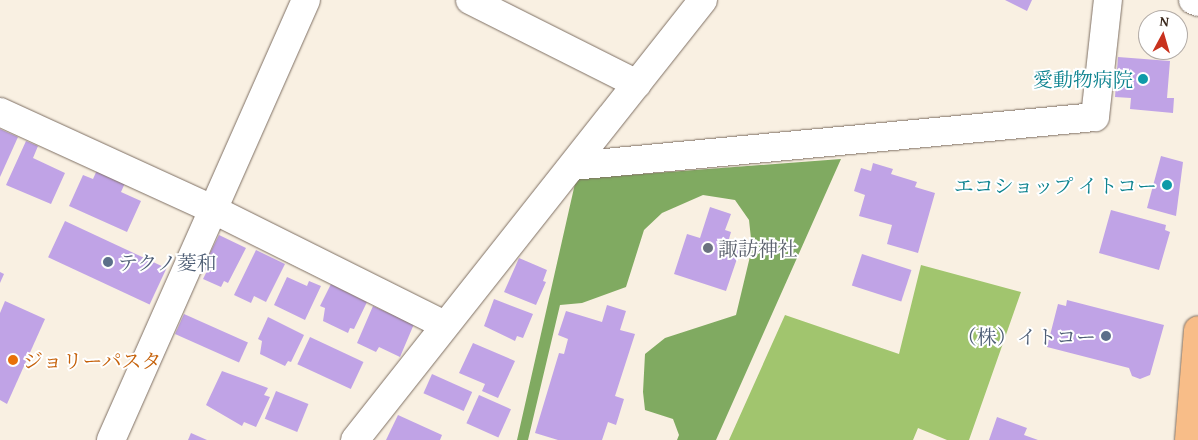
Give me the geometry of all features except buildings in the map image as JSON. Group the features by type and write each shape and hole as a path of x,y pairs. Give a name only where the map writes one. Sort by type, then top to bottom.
{"main road":[{"path":"1189,440 1198,330"}],"street":[{"path":"111,440 306,0"},
{"path":"470,0 637,84"},
{"path":"355,440 703,0"},
{"path":"572,166 1095,118 1108,0"},
{"path":"1193,0 1198,2"},
{"path":"0,112 212,209 445,325"}],"green space":[{"path":"841,159 716,440 677,440 679,435 673,419 645,410 643,392 645,354 665,338 736,315 752,248 749,220 735,200 703,195 662,213 644,230 626,287 582,303 560,305 528,440 517,440 576,179"},
{"path":"921,265 1021,292 969,440 947,440 918,428 913,440 729,440 785,315 899,354"}],"place":[{"name":"愛動物病院","path":"1143,79"},
{"name":"エコショップ イトコー","path":"1167,185"},
{"name":"諏訪神社","path":"708,248"},
{"name":"テクノ菱和","path":"108,262"},
{"name":"（株）イトコー","path":"1106,336"},
{"name":"ジョリーパスタ","path":"13,360"}]}
